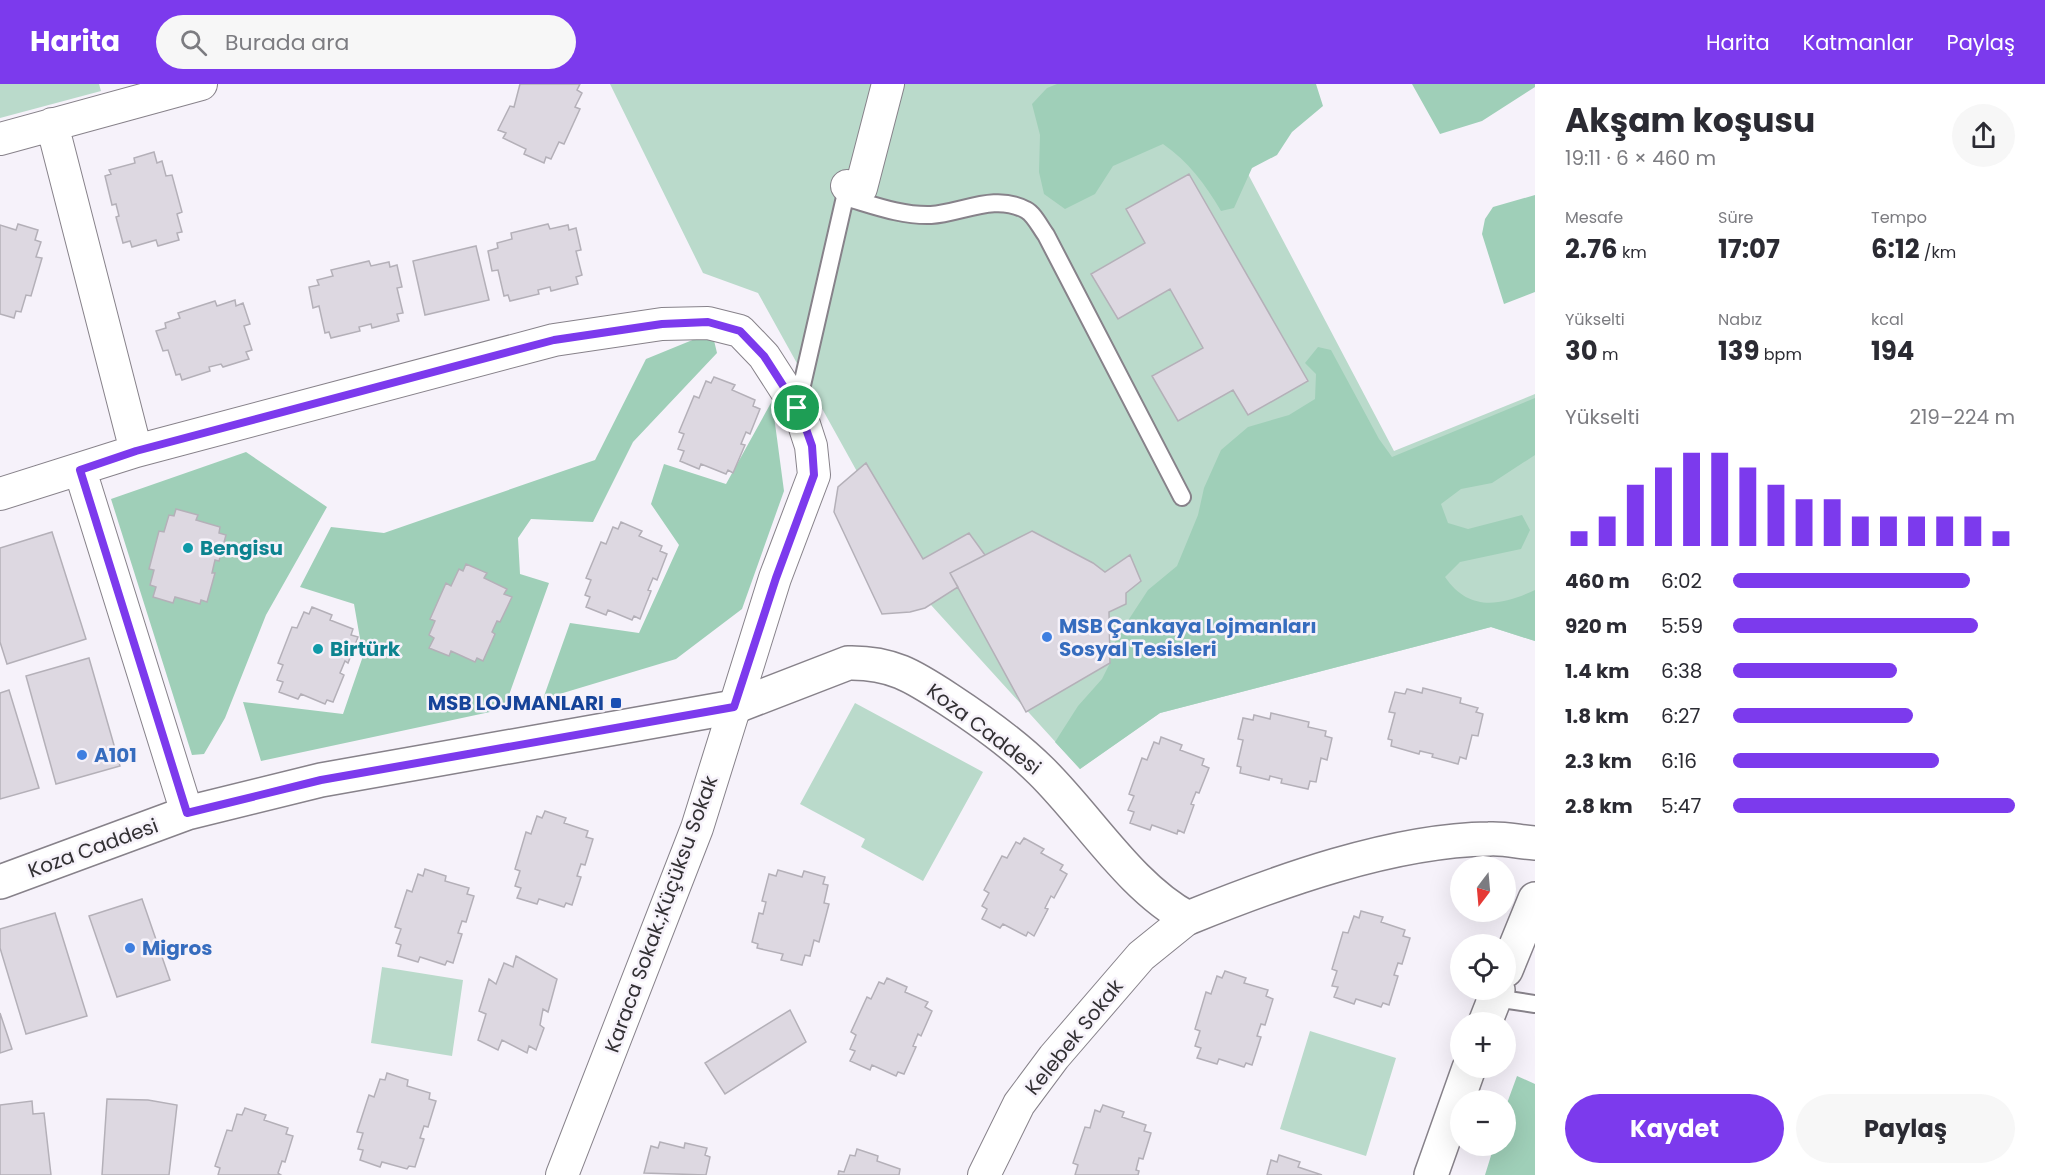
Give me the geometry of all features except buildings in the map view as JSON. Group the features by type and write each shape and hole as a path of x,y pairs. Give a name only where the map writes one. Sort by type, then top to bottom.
{"street":[{"path":"0,139 52,124 118,95 201,84"},
{"path":"872,84 846,192 861,188 888,84"},
{"path":"52,124 136,451"},
{"name":"Karaca Sokak.;Küçüksu Sokak","path":"0,494 136,451 554,340 662,324 708,322 740,331 764,356 797,408 812,446 814,475 776,578 697,828 562,1175"},
{"path":"80,470 187,813"},
{"name":"Koza Caddesi","path":"0,882 187,813 321,780 734,707 848,663 885,665 913,675 973,715 1041,770 1154,896 1188,918"},
{"path":"1188,918 1250,893 1308,874 1394,852 1490,838 1535,843"},
{"path":"1516,950 1533,911"},
{"name":"Kelebek Sokak","path":"984,1175 1019,1104 1054,1057 1141,956 1188,918"},
{"path":"1431,1175 1465,1078"}],"lane":[{"path":"797,408 846,192 903,213 932,215 981,205 1008,204 1028,211 1046,235 1182,497"},
{"path":"1516,1000 1535,1004"}],"green space":[{"path":"0,84 99,84 101,91 0,118"},
{"path":"610,84 1227,84 1208,98 1394,451 1535,394 1535,641 1491,627 1160,713 1080,769 931,605 758,293 703,273"},
{"path":"1057,84 1316,84 1323,106 1292,132 1277,155 1252,168 1234,208 1221,211 1196,174 1163,144 1113,166 1095,194 1065,209 1044,194 1039,172 1040,135 1032,104 1047,88"},
{"path":"1412,84 1535,84 1535,87 1482,121 1440,134"},
{"path":"1535,195 1535,292 1504,304 1482,234 1485,219 1493,207"},
{"path":"712,332 717,353 633,442 593,522 531,519 518,538 520,574 549,583 504,709 261,761 243,702 343,714 363,656 354,604 300,587 331,527 384,533 595,460 646,359"},
{"path":"1318,347 1331,350 1379,439 1392,457 1535,398 1535,455 1492,483 1461,489 1441,504 1448,523 1468,529 1522,515 1530,530 1521,549 1460,562 1445,577 1464,596 1486,603 1510,600 1535,590 1535,641 1491,627 1160,713 1080,769 1055,742 1078,706 1102,679 1110,663 1116,639 1148,590 1177,566 1198,515 1204,488 1221,450 1248,427 1289,415 1315,399 1316,374 1305,363"},
{"path":"772,401 784,491 742,609 676,659 543,699 570,623 639,633 679,545 651,504 664,464 726,484"},
{"path":"246,452 327,507 266,615 225,718 204,754 192,755 111,499"},
{"path":"855,703 983,772 923,881 861,847 865,839 800,804"},
{"path":"382,967 463,980 452,1056 371,1043"},
{"path":"1310,1031 1396,1058 1366,1156 1280,1129"},
{"path":"1517,1076 1535,1084 1535,1175 1485,1175 1491,1156 1516,1156 1516,1090 1512,1090"}],"place":[{"name":"Bengisu","path":"188,548"},
{"name":"MSB Çankaya Lojmanları Sosyal Tesisleri","path":"1047,637"},
{"name":"Birtürk","path":"318,649"},
{"name":"MSB LOJMANLARI","path":"616,703"},
{"name":"A101","path":"82,755"},
{"name":"Migros","path":"130,948"}],"route":[{"path":"708,322 740,331 764,356 797,408 812,446 814,475 776,578 734,707 321,780 187,813 80,470 136,451 554,340 662,324 708,322"}]}
